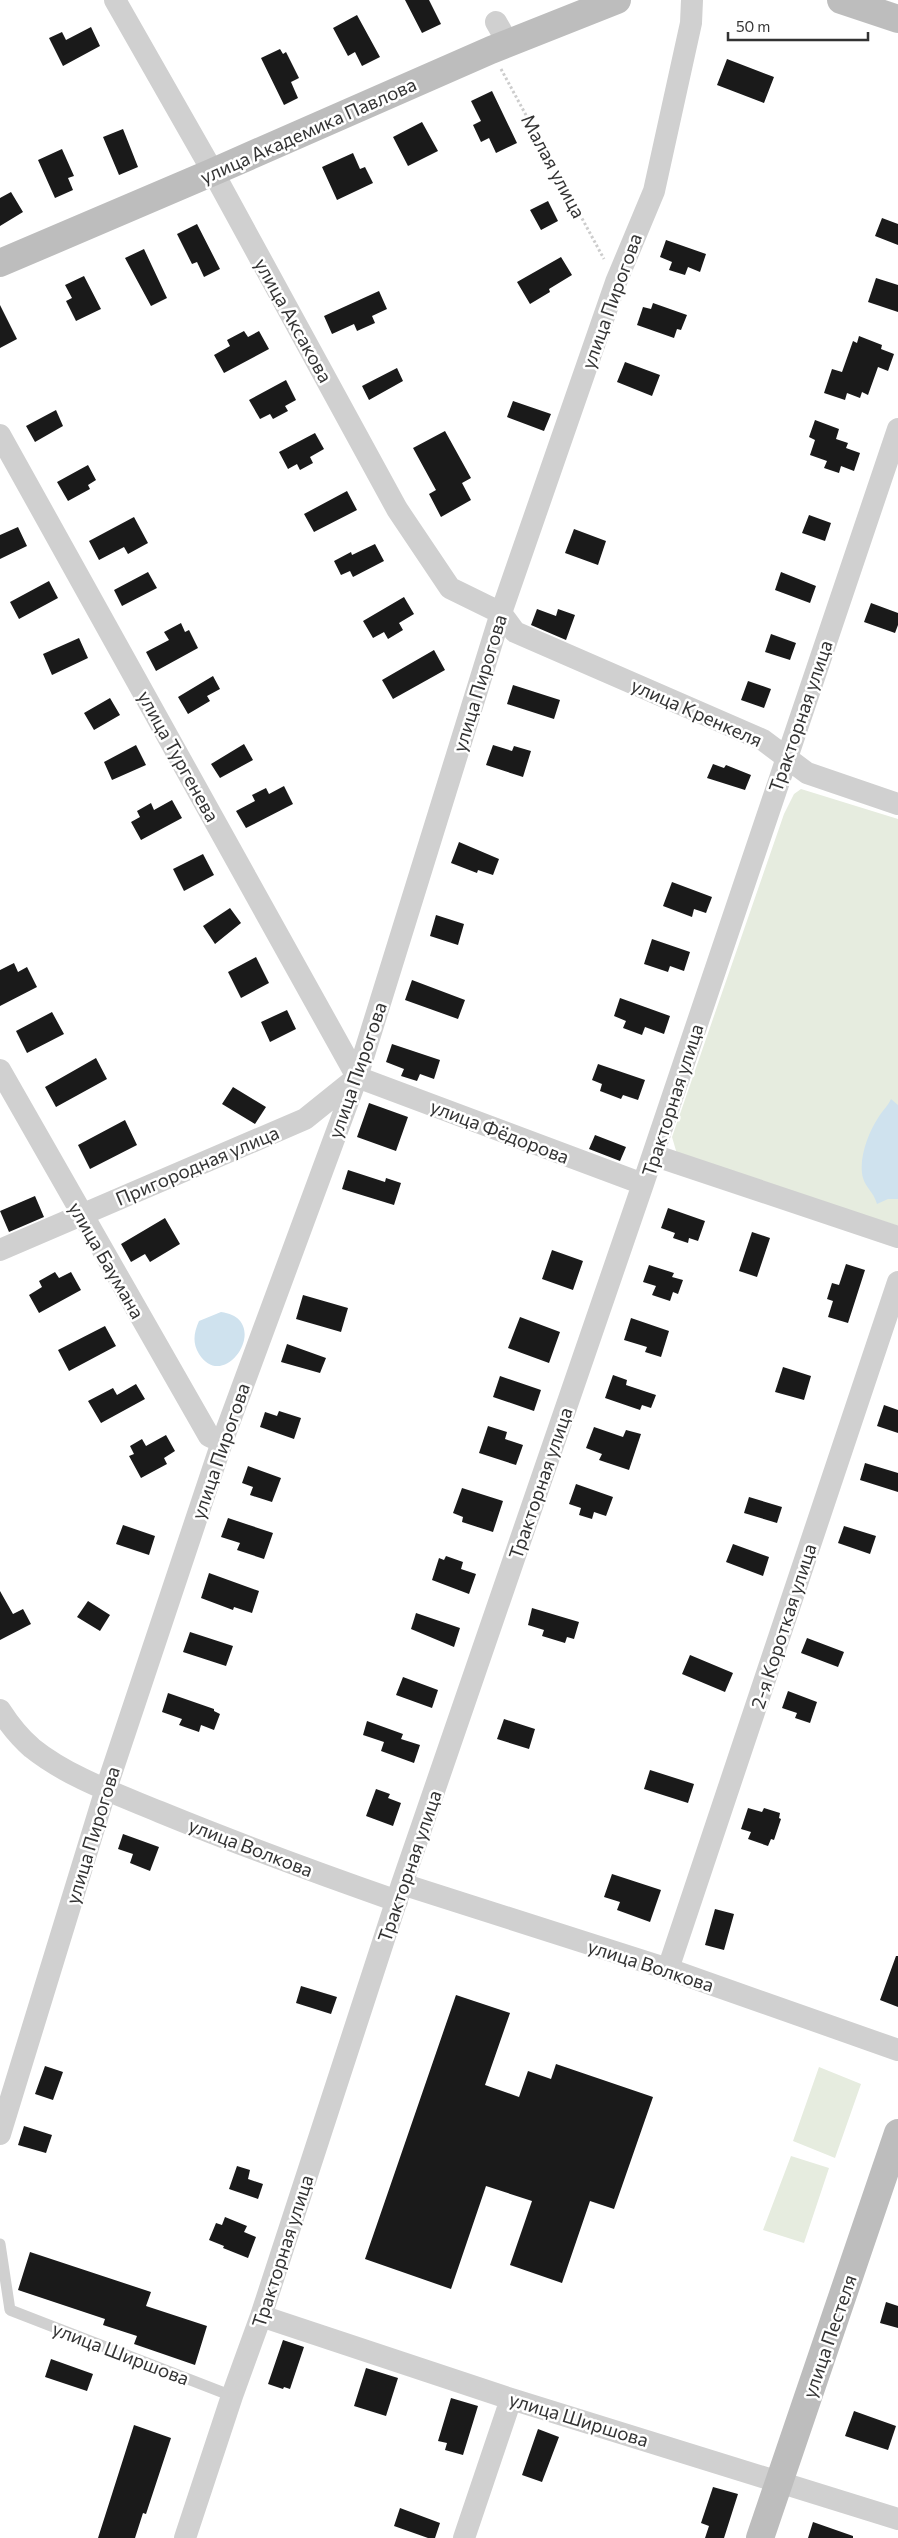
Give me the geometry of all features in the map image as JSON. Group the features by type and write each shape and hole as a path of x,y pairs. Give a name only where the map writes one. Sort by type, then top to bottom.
{"street":[{"name":"улица Аксакова","path":"115,0 213,172 397,509 450,588 500,613"},
{"name":"улица Академика Павлова","path":"0,263 213,172 498,38 617,0"},
{"name":"улица Пирогова","path":"0,2134 106,1790 222,1442 357,1077 500,613 616,282 654,191 691,22 692,0"},
{"path":"841,0 898,19"},
{"name":"Тракторная улица","path":"185,2538 232,2396 261,2316 400,1893 653,1155 898,429"},
{"name":"улица Тургенева","path":"0,435 357,1077"},
{"name":"улица Кренкеля","path":"500,613 515,632 763,740 807,773 898,804"},
{"name":"улица Баумана","path":"0,1070 209,1436 222,1442"},
{"name":"улица Фёдорова","path":"357,1077 643,1184"},
{"name":"Пригородная улица","path":"0,1250 305,1119 357,1077"},
{"path":"653,1155 898,1237"},
{"name":"2-я Короткая улица","path":"668,1969 898,1282"},
{"name":"улица Волкова","path":"0,1710 31,1748 64,1768 106,1790 270,1857 668,1969 898,2050"},
{"name":"улица Пестеля","path":"760,2538 898,2133"},
{"name":"улица Ширшова","path":"261,2316 511,2398 898,2520"},
{"path":"464,2538 511,2398"}],"lane":[{"name":"улица Ширшова","path":"0,2244 10,2310 232,2396"}],"path":[{"name":"Малая улица","path":"498,38 616,282"}],"shaded area":[{"path":"801,789 898,819 898,1226 677,1154 672,1137 784,814 794,794"},
{"path":"819,2067 861,2084 835,2158 793,2141"},
{"path":"791,2156 829,2168 804,2243 763,2230"}],"water":[{"path":"891,1099 898,1105 898,1199 888,1199 877,1204 863,1178 863,1155 871,1131"},
{"path":"221,1312 236,1317 244,1327 244,1339 240,1351 231,1361 221,1366 210,1364 199,1354 194,1338 199,1321"}],"building":[{"path":"405,0 429,0 441,24 422,33"},
{"path":"357,15 380,57 362,66 355,52 348,56 333,28"},
{"path":"91,27 100,46 63,66 49,38 62,32 66,40"},
{"path":"280,49 283,54 286,52 299,78 291,82 298,98 284,105 261,58"},
{"path":"727,59 774,77 764,103 717,85"},
{"path":"492,91 517,143 496,153 489,138 481,142 473,125 481,121 471,101"},
{"path":"422,122 438,151 408,166 393,137"},
{"path":"123,129 138,167 119,175 103,137"},
{"path":"62,149 74,176 68,178 73,190 55,198 38,160"},
{"path":"353,153 360,169 365,167 373,183 337,200 322,167"},
{"path":"11,192 23,212 0,226 0,198"},
{"path":"548,201 558,221 541,230 530,210"},
{"path":"882,218 898,224 898,245 875,236"},
{"path":"197,224 220,269 204,277 197,262 192,264 177,234"},
{"path":"666,240 706,254 700,272 688,267 685,275 669,270 672,262 660,257"},
{"path":"144,249 167,298 151,306 125,258"},
{"path":"561,257 572,275 549,289 550,292 530,304 517,282"},
{"path":"84,276 101,309 76,321 66,301 72,298 65,285"},
{"path":"876,278 898,285 898,312 868,302"},
{"path":"379,291 387,309 372,316 375,323 357,331 354,324 332,334 324,316"},
{"path":"653,303 687,315 681,330 677,329 674,338 637,325 643,307 651,309"},
{"path":"0,305 17,339 0,348"},
{"path":"244,331 248,337 259,331 269,349 224,373 214,355 230,346 227,340"},
{"path":"859,336 882,345 881,349 894,354 888,371 878,367 868,395 862,392 860,398 847,393 845,400 824,393 832,369 842,372 853,341 857,343"},
{"path":"625,362 660,375 652,396 617,382"},
{"path":"397,368 403,381 369,400 362,386"},
{"path":"286,380 296,400 285,406 288,411 273,419 270,414 260,419 249,400"},
{"path":"513,401 551,414 544,431 507,417"},
{"path":"56,410 63,426 35,442 26,426"},
{"path":"815,420 839,429 836,439 848,443 846,448 860,453 854,471 841,466 839,473 824,468 827,461 810,455 815,440 809,437"},
{"path":"445,431 471,478 462,483 471,500 441,517 429,494 436,490 413,448"},
{"path":"315,433 324,449 310,457 313,463 300,470 297,464 288,469 279,452"},
{"path":"88,465 96,480 88,485 90,489 68,501 57,482"},
{"path":"347,491 357,510 314,532 304,514"},
{"path":"809,515 831,523 825,541 802,533"},
{"path":"134,517 148,543 128,554 124,547 99,560 89,541"},
{"path":"18,527 27,546 0,559 0,535"},
{"path":"574,529 606,541 598,565 565,553"},
{"path":"375,544 384,561 353,577 350,571 341,575 334,561 351,552 352,555"},
{"path":"148,572 157,588 122,606 114,590"},
{"path":"781,572 816,586 810,603 775,590"},
{"path":"49,581 58,598 19,619 10,602"},
{"path":"404,597 414,614 399,623 403,630 388,639 384,632 373,638 363,621"},
{"path":"871,603 898,613 898,625 895,633 864,622"},
{"path":"537,609 556,616 558,609 575,615 566,640 531,625"},
{"path":"181,623 185,632 189,630 198,648 156,671 146,652 169,640 164,632"},
{"path":"771,634 796,643 790,660 765,652"},
{"path":"79,638 88,658 52,675 43,654"},
{"path":"434,650 445,670 393,699 382,680"},
{"path":"213,676 220,689 207,696 210,701 188,714 178,697"},
{"path":"748,681 771,689 764,708 741,700"},
{"path":"513,685 560,700 554,719 507,704"},
{"path":"110,698 120,715 94,730 84,713"},
{"path":"244,744 253,760 220,778 211,764"},
{"path":"136,745 146,765 112,780 104,762"},
{"path":"493,745 512,751 514,746 531,751 523,777 486,765"},
{"path":"713,764 724,768 726,765 751,775 745,790 707,778"},
{"path":"284,786 293,804 246,828 236,811 255,801 252,795 266,788 269,794"},
{"path":"172,800 182,818 141,840 131,822 140,817 137,811 151,803 154,810"},
{"path":"459,842 499,859 493,875 478,870 477,873 451,863"},
{"path":"203,854 214,875 184,891 173,869"},
{"path":"672,882 712,897 706,913 694,909 692,917 663,906"},
{"path":"230,908 241,923 215,944 203,926"},
{"path":"436,915 464,924 458,945 430,936"},
{"path":"652,939 690,952 684,971 670,966 668,972 644,964"},
{"path":"256,957 269,983 241,998 228,972"},
{"path":"14,963 18,972 27,967 37,987 0,1006 0,970"},
{"path":"412,980 465,1000 458,1019 405,1000"},
{"path":"620,998 670,1016 664,1034 645,1027 642,1035 623,1028 626,1021 614,1016"},
{"path":"287,1010 296,1029 270,1042 261,1022"},
{"path":"52,1012 64,1034 27,1053 16,1031"},
{"path":"392,1044 440,1060 434,1079 420,1074 417,1081 401,1076 404,1069 386,1062"},
{"path":"96,1058 107,1079 56,1107 45,1087"},
{"path":"598,1064 645,1080 638,1100 623,1095 621,1099 600,1091 602,1084 592,1080"},
{"path":"233,1087 266,1107 255,1124 222,1104"},
{"path":"369,1103 408,1117 396,1151 357,1137"},
{"path":"125,1120 137,1145 90,1169 78,1145"},
{"path":"595,1135 626,1147 620,1161 589,1149"},
{"path":"348,1170 385,1182 386,1178 401,1183 394,1205 342,1189"},
{"path":"35,1196 44,1217 9,1232 0,1211"},
{"path":"668,1208 705,1221 698,1241 689,1238 688,1243 673,1238 675,1233 661,1228"},
{"path":"165,1218 180,1244 150,1262 145,1254 131,1262 121,1244"},
{"path":"752,1232 770,1238 757,1277 739,1271"},
{"path":"552,1250 583,1261 573,1290 542,1279"},
{"path":"846,1264 865,1270 848,1323 828,1317 833,1301 827,1299 832,1283 839,1285"},
{"path":"649,1265 674,1273 672,1277 683,1280 678,1294 673,1292 670,1301 652,1295 656,1286 643,1282"},
{"path":"55,1272 59,1278 71,1272 81,1290 39,1313 29,1295 42,1287 39,1281"},
{"path":"303,1295 348,1308 341,1332 296,1319"},
{"path":"520,1317 560,1332 549,1363 508,1348"},
{"path":"631,1318 669,1331 661,1357 645,1352 647,1347 624,1340"},
{"path":"105,1326 116,1346 69,1371 58,1350"},
{"path":"287,1344 326,1358 320,1373 281,1362"},
{"path":"783,1367 811,1376 804,1400 775,1392"},
{"path":"613,1375 627,1380 626,1385 656,1395 651,1408 642,1405 640,1410 605,1398"},
{"path":"500,1376 541,1390 534,1411 493,1397"},
{"path":"136,1384 145,1399 101,1423 88,1401 113,1388 117,1395"},
{"path":"884,1405 898,1410 898,1433 877,1426"},
{"path":"279,1411 301,1418 294,1439 260,1427 265,1412 277,1416"},
{"path":"488,1426 507,1432 505,1439 523,1445 516,1465 479,1453"},
{"path":"594,1427 623,1437 626,1430 641,1434 629,1470 599,1460 602,1454 586,1448"},
{"path":"166,1435 175,1451 164,1458 167,1464 141,1478 129,1456 134,1454 130,1446 142,1439 146,1446"},
{"path":"865,1463 898,1473 898,1492 860,1480"},
{"path":"248,1466 281,1478 272,1502 250,1495 253,1487 242,1483"},
{"path":"576,1484 613,1497 606,1516 594,1512 592,1519 579,1515 581,1508 569,1504"},
{"path":"462,1488 503,1501 493,1532 462,1522 463,1517 453,1513"},
{"path":"749,1497 782,1507 777,1523 744,1513"},
{"path":"228,1518 273,1533 264,1559 237,1550 240,1543 221,1537"},
{"path":"123,1525 155,1536 149,1555 116,1544"},
{"path":"844,1526 876,1536 870,1554 838,1543"},
{"path":"733,1544 769,1557 763,1576 726,1562"},
{"path":"446,1556 463,1562 461,1569 476,1574 469,1594 432,1580 439,1558 444,1560"},
{"path":"209,1573 259,1591 252,1613 234,1607 233,1610 201,1598"},
{"path":"0,1591 13,1614 23,1609 31,1624 0,1640"},
{"path":"88,1601 110,1615 100,1631 77,1617"},
{"path":"532,1608 579,1622 574,1639 567,1637 565,1643 542,1636 544,1630 528,1625"},
{"path":"416,1613 460,1628 454,1647 411,1629"},
{"path":"190,1632 233,1646 226,1666 183,1652"},
{"path":"807,1638 844,1652 838,1667 801,1653"},
{"path":"690,1655 733,1673 725,1692 682,1674"},
{"path":"403,1677 438,1690 432,1708 396,1695"},
{"path":"788,1691 817,1702 810,1723 795,1718 797,1713 782,1708"},
{"path":"168,1693 214,1709 214,1711 220,1714 214,1730 201,1725 199,1732 179,1725 182,1719 162,1712"},
{"path":"504,1719 535,1729 529,1749 497,1739"},
{"path":"367,1721 403,1734 401,1739 420,1745 414,1763 381,1751 384,1742 363,1735"},
{"path":"650,1770 694,1784 688,1803 644,1789"},
{"path":"376,1789 390,1794 388,1798 401,1803 393,1826 366,1816"},
{"path":"748,1808 762,1812 764,1808 780,1813 779,1818 781,1819 774,1840 771,1839 768,1846 748,1839 751,1832 741,1829"},
{"path":"123,1834 159,1847 150,1871 130,1863 133,1854 118,1849"},
{"path":"612,1874 661,1890 650,1922 617,1910 620,1902 604,1897"},
{"path":"715,1909 734,1914 724,1950 705,1945"},
{"path":"896,1956 898,1956 898,2007 880,2000"},
{"path":"301,1986 337,1997 331,2014 296,2003"},
{"path":"456,1995 510,2013 485,2085 519,2097 528,2071 551,2079 556,2064 653,2097 614,2209 590,2201 562,2283 510,2265 532,2201 486,2186 451,2289 365,2259"},
{"path":"45,2066 63,2072 53,2100 35,2094"},
{"path":"24,2126 52,2135 46,2153 18,2145"},
{"path":"237,2166 250,2170 248,2179 263,2184 258,2199 229,2189"},
{"path":"225,2217 247,2226 244,2232 256,2237 248,2258 209,2240 216,2223 222,2225"},
{"path":"30,2252 151,2292 146,2306 207,2326 195,2365 134,2344 137,2336 103,2325 105,2319 18,2290"},
{"path":"886,2302 898,2306 898,2328 880,2323"},
{"path":"283,2340 304,2347 290,2389 284,2387 283,2389 268,2384"},
{"path":"51,2359 93,2374 87,2391 45,2377"},
{"path":"366,2368 398,2378 386,2416 354,2406"},
{"path":"451,2398 478,2406 463,2455 445,2450 447,2443 438,2441"},
{"path":"854,2411 896,2426 888,2450 845,2436"},
{"path":"134,2425 171,2438 146,2514 143,2513 135,2538 98,2538"},
{"path":"538,2429 559,2437 542,2482 522,2475"},
{"path":"713,2487 738,2494 724,2538 705,2538 709,2526 701,2523"},
{"path":"400,2508 440,2523 435,2538 428,2538 394,2526"},
{"path":"813,2522 853,2536 853,2538 808,2538"}]}
